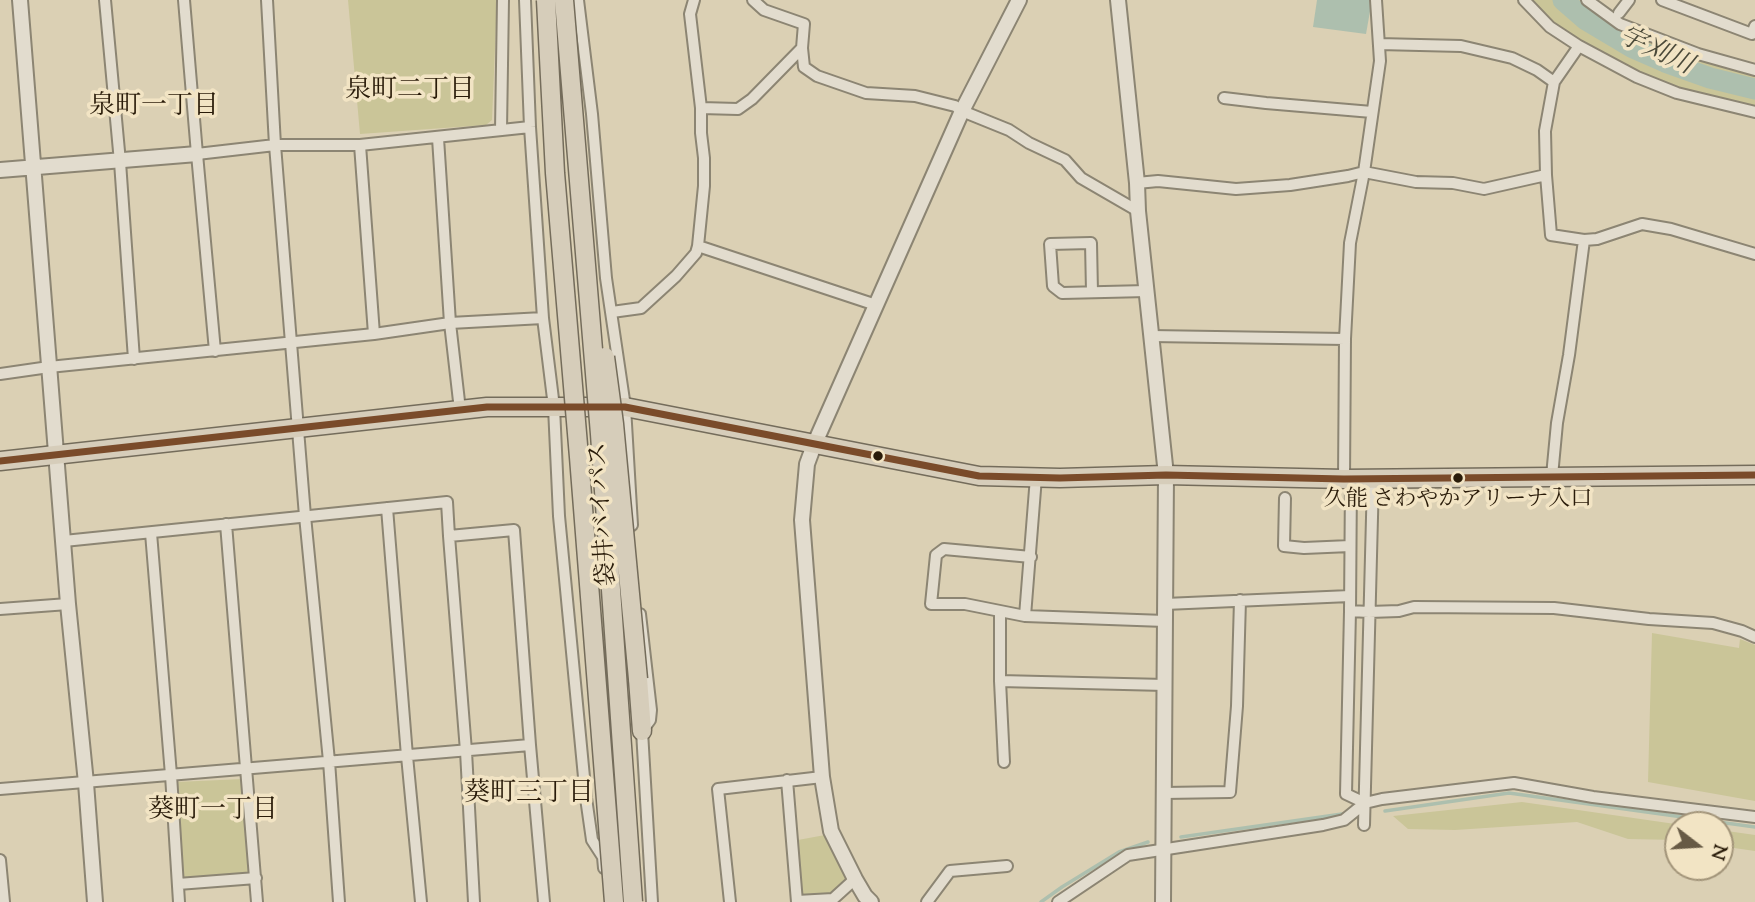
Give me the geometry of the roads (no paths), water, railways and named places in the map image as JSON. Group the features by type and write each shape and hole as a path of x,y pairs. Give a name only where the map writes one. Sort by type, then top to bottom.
{"main road":[{"name":"袋井バイパス","path":"546,0 555,173 614,902"},
{"name":"袋井バイパス","path":"564,0 585,244 633,902"},
{"path":"555,173 576,541 603,857"},
{"path":"585,244 598,309 614,424 642,731"},
{"path":"0,461 487,407 625,407 979,476 1166,475 1373,479 1755,475"}],"street":[{"path":"20,0 68,604 95,902"},
{"path":"105,0 134,359"},
{"path":"184,0 215,351"},
{"path":"267,0 275,145 339,902"},
{"path":"501,130 503,0"},
{"path":"525,0 530,127 543,318 554,407 559,516 586,798 592,839 603,857 606,902"},
{"path":"578,0 592,114 606,278 625,407 634,557 651,710 650,720 642,731 652,902"},
{"path":"612,312 641,308 676,276 696,253 698,246 705,186 701,108 690,14 694,0"},
{"path":"753,0 764,10 804,24 804,67 817,76 866,93 915,96 954,106 1065,159 1081,178 1138,211"},
{"path":"871,902 855,880 831,831 822,777 802,520 807,464 962,111 1019,0"},
{"path":"1118,0 1166,475 1163,902"},
{"path":"1365,803 1346,794 1350,546 1345,339 1350,243 1364,172 1380,61 1376,0"},
{"path":"1524,0 1550,27 1637,77 1677,93 1755,112"},
{"path":"1587,0 1620,24 1698,54 1755,70"},
{"path":"1619,13 1629,0"},
{"path":"1662,0 1752,34 1755,26"},
{"path":"1693,12 1698,0"},
{"path":"1379,44 1461,46 1512,58 1554,82"},
{"path":"1579,46 1554,82 1545,131 1551,235 1584,240 1597,239 1642,224 1671,229 1755,254"},
{"path":"701,108 738,109 752,99 802,48"},
{"path":"1224,98 1372,112"},
{"path":"530,114 547,132"},
{"path":"582,131 592,114"},
{"path":"0,170 120,162 275,145 360,145 530,127"},
{"path":"438,138 450,323 460,410"},
{"path":"360,145 374,334"},
{"path":"1137,183 1158,181 1236,189 1290,185 1364,172 1416,182 1453,183 1484,189 1546,175"},
{"path":"1552,477 1557,423 1584,240"},
{"path":"1092,292 1091,243 1050,244 1053,286 1062,293 1147,291"},
{"path":"698,246 876,305"},
{"path":"0,374 374,334 450,323 543,318"},
{"path":"1151,336 1345,339"},
{"path":"1025,617 1036,477"},
{"path":"1364,825 1373,479"},
{"path":"1285,498 1284,546 1350,546"},
{"path":"64,541 447,502 466,751 474,902"},
{"path":"387,508 421,902"},
{"path":"226,524 257,902"},
{"path":"449,536 514,530 544,902"},
{"path":"150,533 179,902"},
{"path":"1031,557 944,549 936,555 930,604 965,604 1025,617 1165,621"},
{"path":"1165,604 1350,596"},
{"path":"1164,793 1230,792 1237,706 1240,600"},
{"path":"0,609 68,604"},
{"path":"1350,611 1399,611 1414,607 1554,608 1648,619 1713,623 1755,637"},
{"path":"1000,611 1004,762"},
{"path":"1000,681 1164,685"},
{"path":"1347,702 1367,702"},
{"path":"0,789 530,745"},
{"path":"730,902 718,789 822,777"},
{"path":"787,780 797,902 833,899 855,880"},
{"path":"1058,902 1128,855 1323,825 1344,820 1365,803 1382,799 1514,783 1593,797 1755,817"},
{"path":"0,860 4,902"},
{"path":"926,902 950,871 1007,866"},
{"path":"178,884 256,878"}],"waterway":[{"name":"宇刈川","path":"1563,0 1586,20 1633,48 1710,78 1755,89"},
{"path":"1385,811 1509,793 1755,827"},
{"path":"1181,837 1342,814"},
{"path":"1041,902 1119,852 1148,842"}],"place":[{"name":"久能 さわやかアリーナ入口","path":"1458,478"}],"district":[{"name":"泉町二丁目","path":"410,93"},
{"name":"泉町一丁目","path":"154,109"},
{"name":"葵町三丁目","path":"529,796"},
{"name":"葵町一丁目","path":"213,813"}]}
